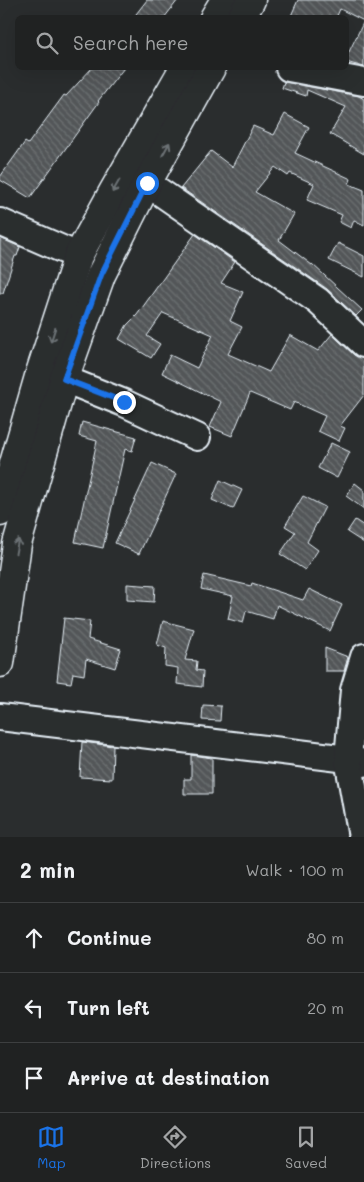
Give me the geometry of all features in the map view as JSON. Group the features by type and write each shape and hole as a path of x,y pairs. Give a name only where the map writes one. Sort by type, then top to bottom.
{"main road":[{"path":"216,15 225,0"},
{"path":"243,15 251,0"},
{"path":"0,512 40,373 78,256 183,70"},
{"path":"0,663 17,544 64,379 101,275 147,183 210,70"}],"street":[{"path":"300,70 364,82"},
{"path":"147,183 318,301 364,344"},
{"path":"0,222 78,256"},
{"path":"64,379 124,402 197,437"},
{"path":"362,837 356,760 354,690 364,657"},
{"path":"0,717 356,760"}],"building":[{"path":"147,0 178,0 166,15 135,15"},
{"path":"298,0 364,0 364,21 340,9 337,15 291,15"},
{"path":"364,21 364,67 349,63 349,52"},
{"path":"90,70 122,70 98,101 30,198 0,180 0,177 25,142 28,144 64,95 66,96"},
{"path":"284,82 359,96 364,99 364,154 330,134 346,107 307,90 306,96 282,88"},
{"path":"285,114 309,127 295,153 351,179 349,184 364,190 364,225 354,220 351,228 339,222 342,215 307,200 314,184 290,173 288,176 275,167 255,192 294,214 279,240 312,264 362,310 356,316 327,289 181,188 211,151 232,167 253,126 274,135"},
{"path":"195,234 235,262 221,283 243,292 230,321 242,327 228,354 269,372 290,335 318,351 332,334 354,355 364,359 364,395 340,426 345,428 339,441 318,431 325,416 294,402 290,410 250,393 232,436 210,427 221,402 162,373 170,355 197,368 213,335 163,313 147,336 160,344 151,358 119,339 127,325 137,315"},
{"path":"0,238 20,247 17,256 15,256 3,293 0,293"},
{"path":"338,243 364,256 364,277 329,260"},
{"path":"82,422 136,437 132,451 125,449 103,548 75,542 97,441 79,436"},
{"path":"331,443 350,452 337,478 318,468"},
{"path":"152,463 176,474 139,554 115,543"},
{"path":"220,480 242,490 233,509 212,500"},
{"path":"355,483 364,490 364,509 346,496"},
{"path":"303,496 325,507 307,542 318,550 305,570 280,554 295,532 285,526"},
{"path":"355,520 364,526 364,543 347,532"},
{"path":"204,575 251,586 252,583 303,600 309,589 342,605 330,631 277,605 273,619 246,611 243,623 228,619 233,596 201,589"},
{"path":"127,584 155,586 154,602 127,600"},
{"path":"64,618 90,621 88,639 121,649 115,668 86,659 84,675 73,673 71,683 57,681"},
{"path":"163,621 194,629 185,660 197,661 196,670 203,671 202,687 177,684 178,668 165,666 166,648 157,645"},
{"path":"325,648 348,657 344,671 325,671"},
{"path":"203,705 221,706 220,721 202,720"},
{"path":"82,742 113,746 112,779 80,777"},
{"path":"191,755 212,758 212,794 184,794 184,779 191,779"}],"route":[{"path":"124,402 64,379 101,275 147,183"}]}
